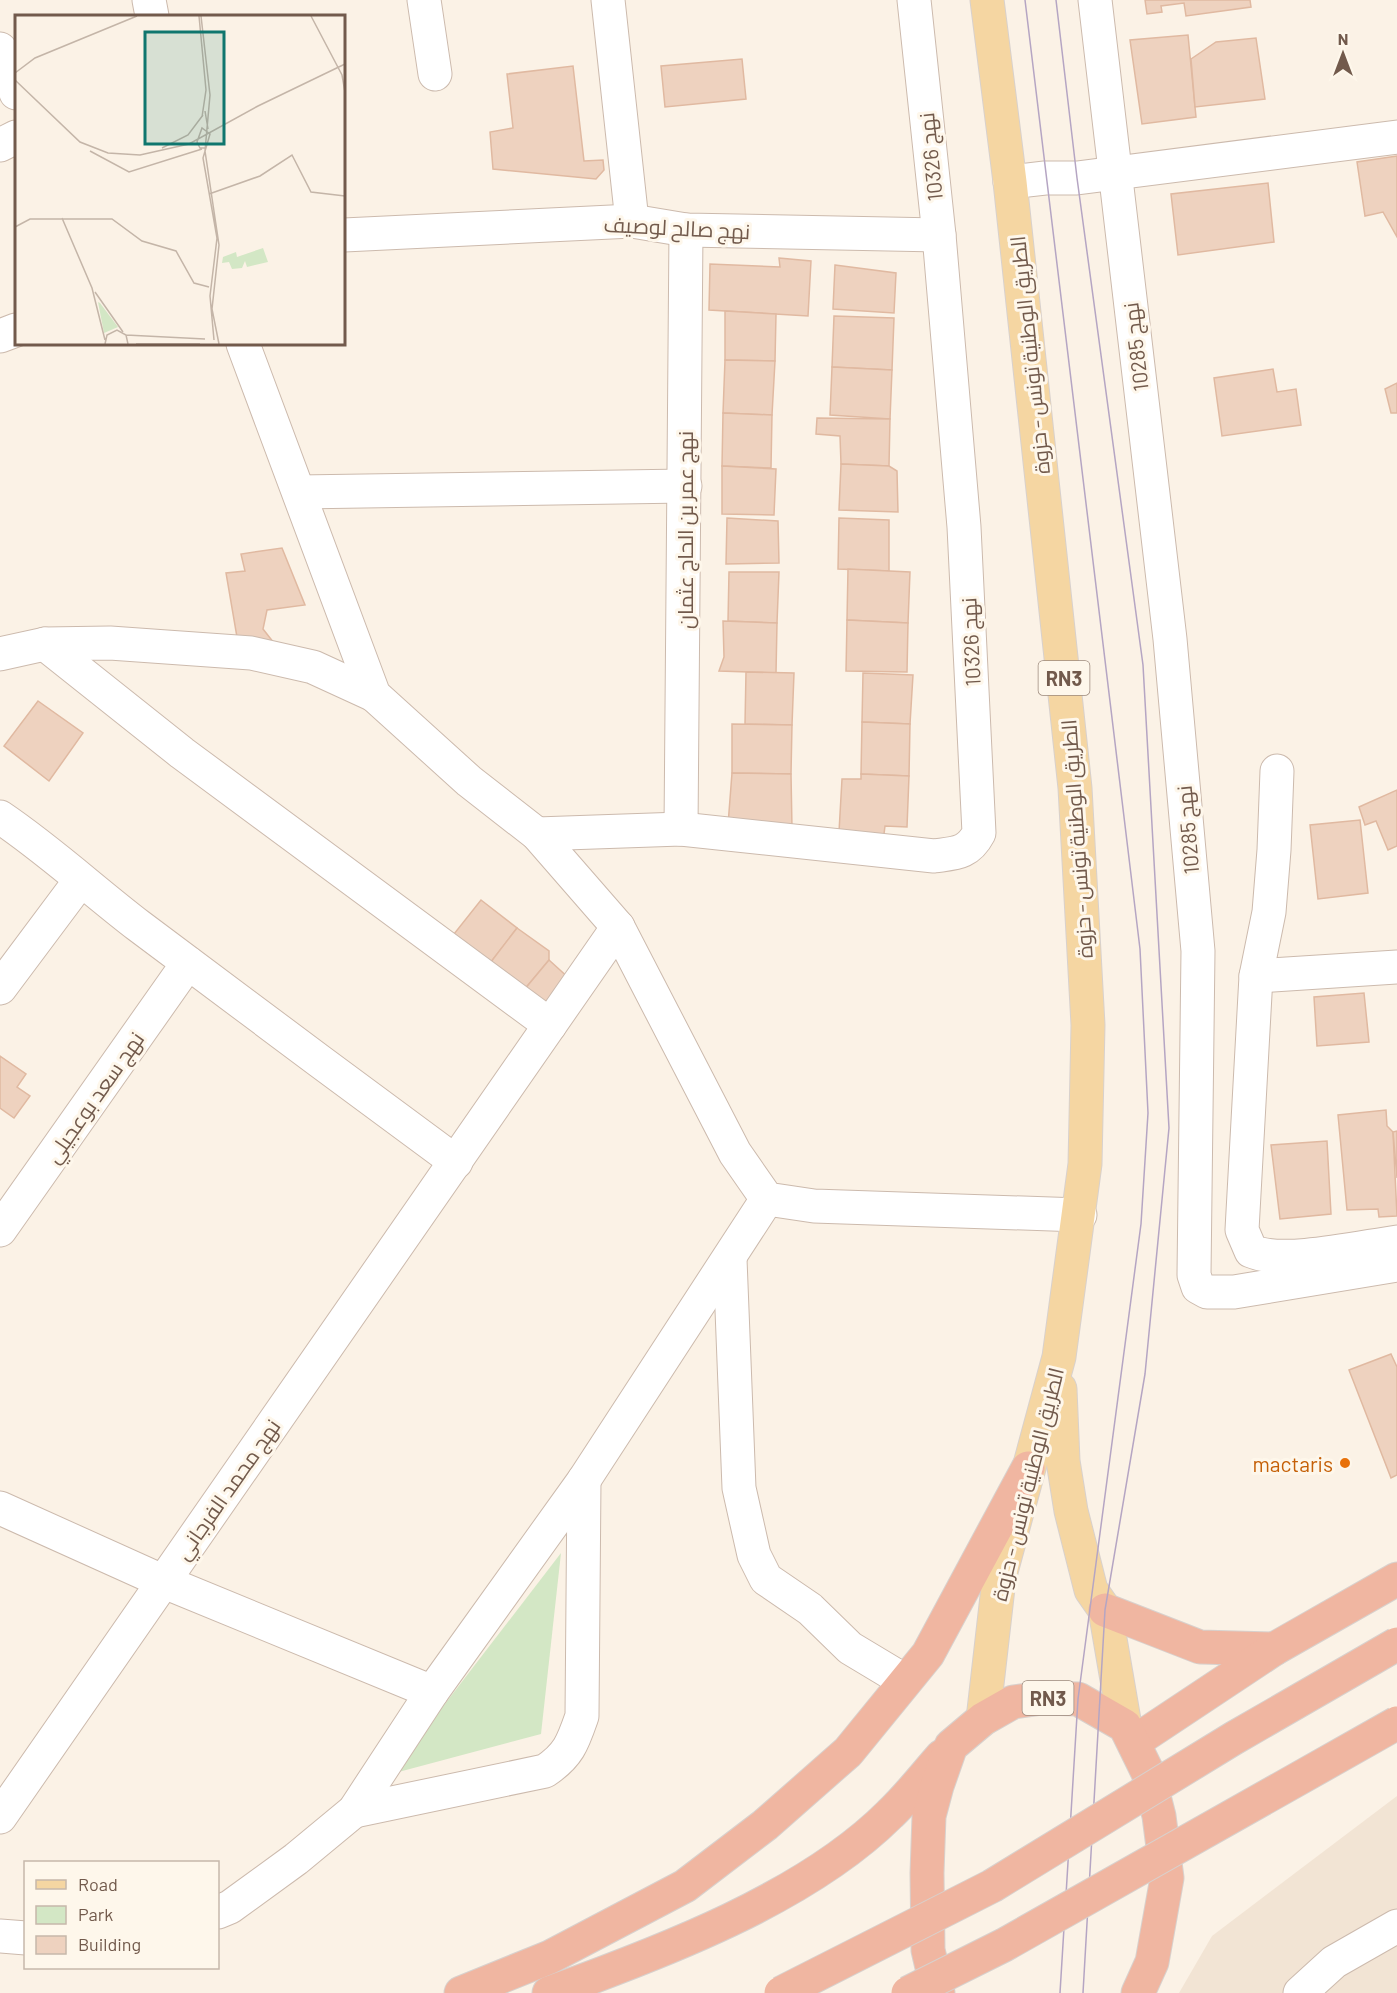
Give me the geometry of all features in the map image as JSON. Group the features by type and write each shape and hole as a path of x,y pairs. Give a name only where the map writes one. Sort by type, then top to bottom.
{"highway":[{"path":"461,1993 550,1957 685,1886 765,1825 848,1752 928,1654 1028,1468"},
{"path":"1129,1734 1397,1579"},
{"path":"1105,1610 1200,1647 1274,1649"},
{"path":"781,1993 992,1886 1234,1738 1397,1644"},
{"name":"RN3","path":"951,1746 983,1719 1012,1702 1042,1698 1077,1699 1129,1734 1148,1773 1159,1816 1167,1878 1163,1912 1152,1962 1138,1993"},
{"path":"908,1993 1004,1945 1397,1724"},
{"path":"933,1985 928,1950 929,1816 951,1746"},
{"path":"549,1993 685,1941 759,1905 818,1870 890,1815 951,1746"}],"main road":[{"name":"الطريق الوطنية تونس - حزوة","path":"983,1719 999,1579 1059,1357 1080,1215 1085,1164 1088,1025 1075,788 1010,182 987,0"},
{"name":"الطريق الوطنية تونس - حزوة","path":"1059,1357 1063,1461 1071,1511 1091,1590 1105,1610 1129,1734"}],"street":[{"path":"149,0 152,15"},
{"path":"424,0 435,74"},
{"path":"608,0 632,221"},
{"name":"نهج 10326","path":"537,834 681,830 934,856 957,853 972,846 979,833 964,527 939,235 914,0"},
{"path":"1095,0 1116,174"},
{"path":"0,49 15,90"},
{"path":"1010,182 1116,174 1397,137"},
{"path":"0,145 15,138"},
{"name":"نهج 10285","path":"1116,174 1170,639 1198,951 1194,1275 1198,1287 1207,1292 1234,1292 1397,1265"},
{"name":"نهج صالح لوصيف","path":"345,234 632,221 686,230 939,235"},
{"name":"نهج عمر بن الحاج عثمان","path":"681,830 686,230"},
{"path":"0,336 15,330"},
{"path":"243,345 374,695"},
{"path":"299,492 685,486"},
{"path":"0,654 45,644 111,643 251,653 313,667 374,695 469,781 537,834 618,927 735,1153 767,1199 814,1206 1080,1215"},
{"path":"45,644 182,753 550,1025"},
{"path":"1276,771 1274,850 1269,912 1256,976 1242,1230 1251,1251 1260,1255 1286,1257 1397,1242"},
{"path":"0,817 34,840 80,881 188,963 456,1162"},
{"path":"0,988 80,881"},
{"name":"نهج محمد الفرجاني","path":"0,1817 618,927"},
{"name":"نهج سعد بوعجيلي","path":"0,1230 188,963"},
{"path":"1256,976 1397,967"},
{"path":"219,1912 230,1907 287,1866 354,1810 432,1692 584,1480 767,1199"},
{"path":"730,1259 739,1488 754,1555 766,1579 810,1609 850,1648 905,1681"},
{"path":"354,1810 545,1771 562,1760 573,1743 582,1716 584,1480"},
{"path":"0,1508 162,1581 432,1692"},
{"path":"1300,1993 1334,1962 1397,1926"},
{"path":"0,1936 24,1938"}],"shaded area":[{"path":"1397,1796 1397,1993 1179,1993 1212,1936"}],"green space":[{"path":"561,1553 541,1734 391,1774"}],"building":[{"path":"1145,0 1250,0 1251,7 1186,16 1184,3 1161,6 1162,12 1147,14"},
{"path":"1188,35 1196,117 1142,124 1130,40"},
{"path":"1256,38 1265,99 1195,107 1191,59 1216,42"},
{"path":"742,59 746,99 665,107 661,66"},
{"path":"573,66 584,161 603,160 604,170 596,179 493,169 490,132 513,128 507,74"},
{"path":"1397,156 1397,237 1383,212 1365,216 1357,162"},
{"path":"1268,183 1274,242 1178,255 1171,194"},
{"path":"779,258 811,261 808,316 709,310 710,264 780,267"},
{"path":"835,265 896,273 894,313 833,309"},
{"path":"725,311 776,314 775,361 725,360"},
{"path":"834,316 894,318 892,370 832,367"},
{"path":"725,360 775,361 772,415 723,413"},
{"path":"832,367 892,370 890,419 830,415"},
{"path":"1273,369 1277,392 1296,389 1301,425 1222,436 1214,378"},
{"path":"1397,383 1397,413 1391,413 1385,389"},
{"path":"723,413 772,415 771,468 722,466"},
{"path":"817,418 890,419 889,466 841,464 840,436 816,434"},
{"path":"841,464 889,466 897,471 898,512 839,510"},
{"path":"722,466 776,469 774,515 722,514"},
{"path":"727,518 778,521 779,563 726,564"},
{"path":"839,518 889,520 889,571 838,569"},
{"path":"282,548 305,605 267,610 263,629 274,643 238,643 226,573 245,571 241,554"},
{"path":"848,569 910,572 908,623 847,620"},
{"path":"729,572 779,572 777,623 728,621"},
{"path":"847,620 908,623 907,672 846,671"},
{"path":"723,621 777,623 776,673 719,671 724,657"},
{"path":"746,672 794,673 792,725 745,724"},
{"path":"863,673 913,675 910,724 862,722"},
{"path":"38,701 83,733 49,781 4,746"},
{"path":"862,722 910,724 909,776 861,774"},
{"path":"732,724 792,725 791,774 732,773"},
{"path":"732,773 791,774 792,828 728,825"},
{"path":"861,774 909,776 907,827 885,826 884,834 839,832 842,779 861,779"},
{"path":"1397,790 1397,846 1388,850 1376,821 1365,825 1359,807"},
{"path":"1360,820 1368,893 1318,899 1310,825"},
{"path":"481,900 517,928 484,971 446,944"},
{"path":"517,928 549,951 549,960 524,990 484,971"},
{"path":"549,960 571,980 546,1009 524,990"},
{"path":"1364,993 1369,1042 1317,1046 1314,997"},
{"path":"0,1056 26,1074 17,1087 30,1096 14,1118 0,1108"},
{"path":"1386,1110 1387,1126 1393,1132 1397,1216 1379,1217 1378,1209 1347,1210 1338,1115"},
{"path":"1397,1131 1397,1178 1393,1132"},
{"path":"1327,1141 1331,1214 1280,1219 1271,1145"},
{"path":"1391,1354 1397,1367 1397,1475 1391,1478 1349,1370"}],"tram line":[{"path":"1025,0 1140,949 1148,1113 1141,1224 1078,1699 1060,1993"},
{"path":"1056,0 1077,178 1143,665 1169,1128 1145,1374 1105,1610 1083,1993"}],"place":[{"name":"mactaris","path":"1345,1463"}]}
